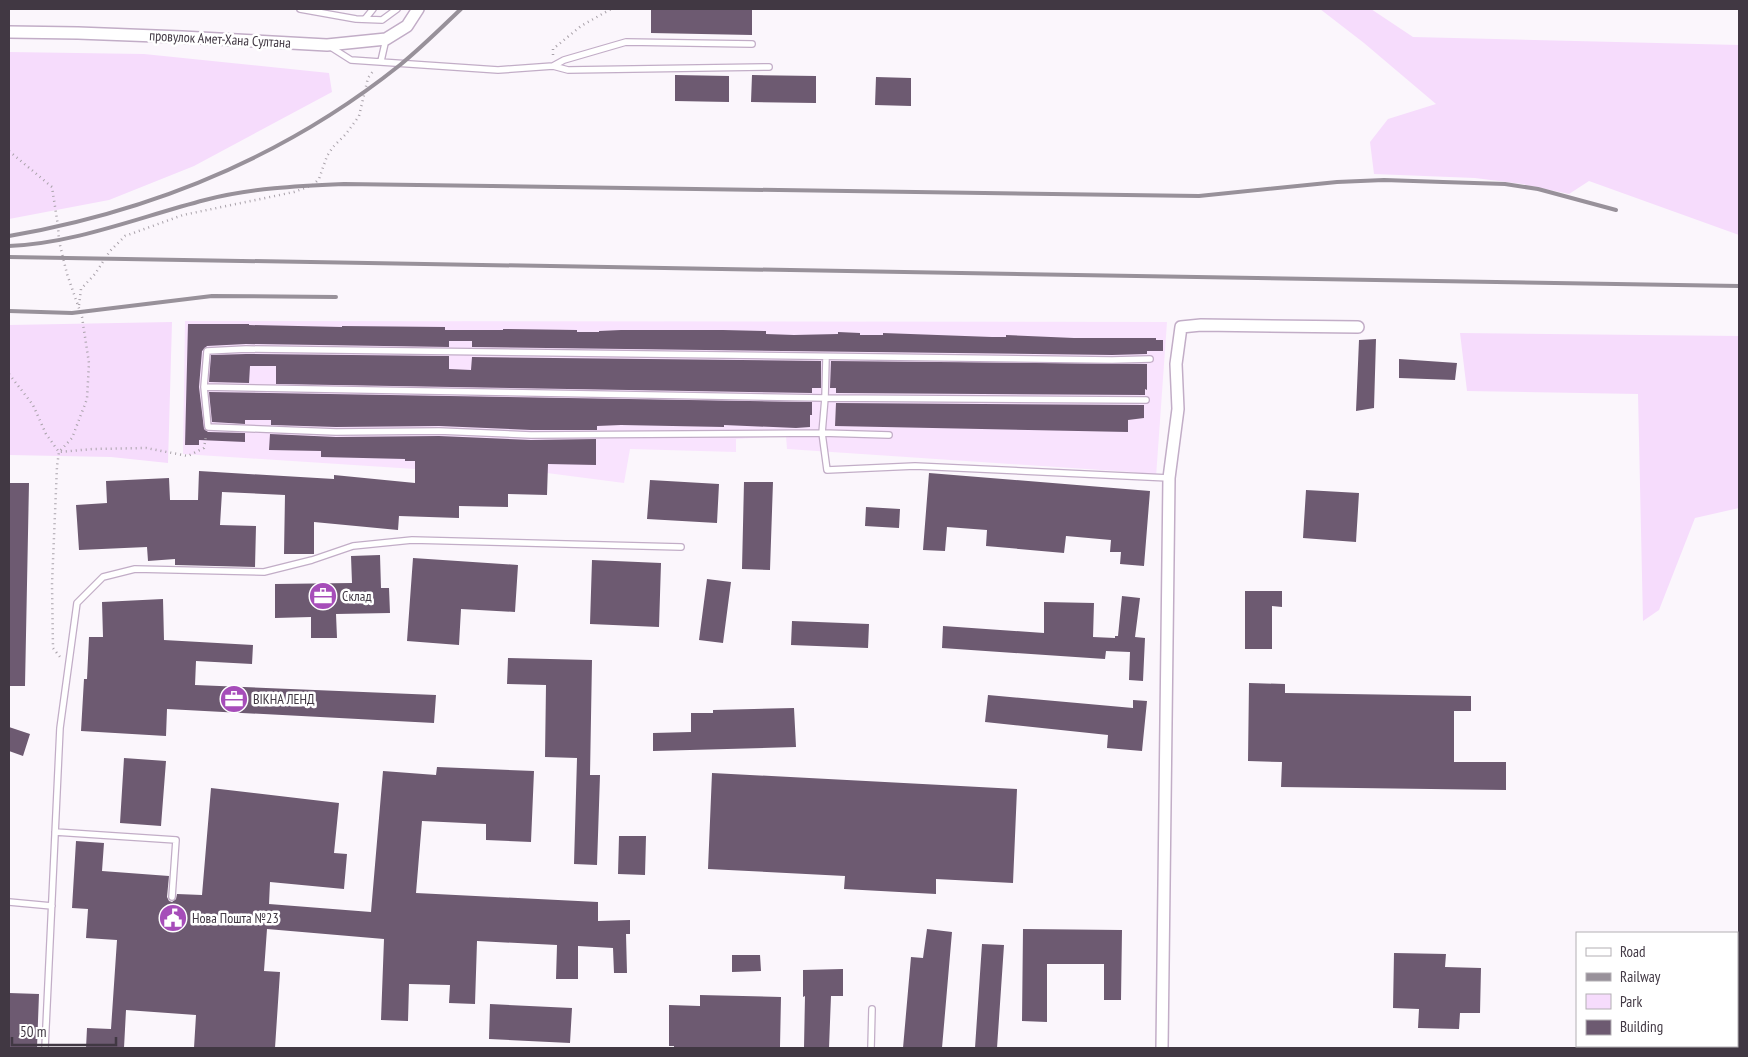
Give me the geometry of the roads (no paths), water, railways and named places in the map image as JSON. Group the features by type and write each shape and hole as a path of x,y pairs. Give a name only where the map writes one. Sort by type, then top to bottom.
{"street":[{"name":"провулок Амет-Хана Султана","path":"9,32 182,37 327,45 386,39 407,26 418,9"},
{"path":"1162,1048 1169,478 1178,409 1176,364 1181,327 1201,325 1358,327"}],"lane":[{"path":"300,9 382,20 397,9"},
{"path":"365,19 372,9"},
{"path":"381,61 386,39"},
{"path":"553,66 564,60 626,42 752,44"},
{"path":"327,45 351,60 498,70 553,66 568,70 769,67"},
{"path":"889,435 822,433 531,435 439,431 336,432 208,427 204,387 207,351 246,349 826,358 1150,359"},
{"path":"826,358 822,433 827,470 915,466 1169,478"},
{"path":"204,387 825,398 1146,400"},
{"path":"45,1048 60,728 77,603 103,577 135,569 264,572 312,560 354,546 412,540 680,547"},
{"path":"55,832 176,840 172,897"},
{"path":"9,902 52,906"},
{"path":"871,1048 872,1009"}],"railway":[{"path":"9,236 114,212 165,195 264,153 311,127 400,65 461,9"},
{"path":"9,246 34,244 83,235 222,196 257,190 344,184 1199,196 1337,182 1384,180 1505,184 1538,189 1616,210"},
{"path":"9,257 1739,286"},
{"path":"9,311 72,313 212,296 336,297"}],"place":[{"name":"Склад","path":"323,596"},
{"name":"ВІКНА ЛЕНД","path":"234,699"},
{"name":"Нова Пошта №23","path":"173,918"}]}
